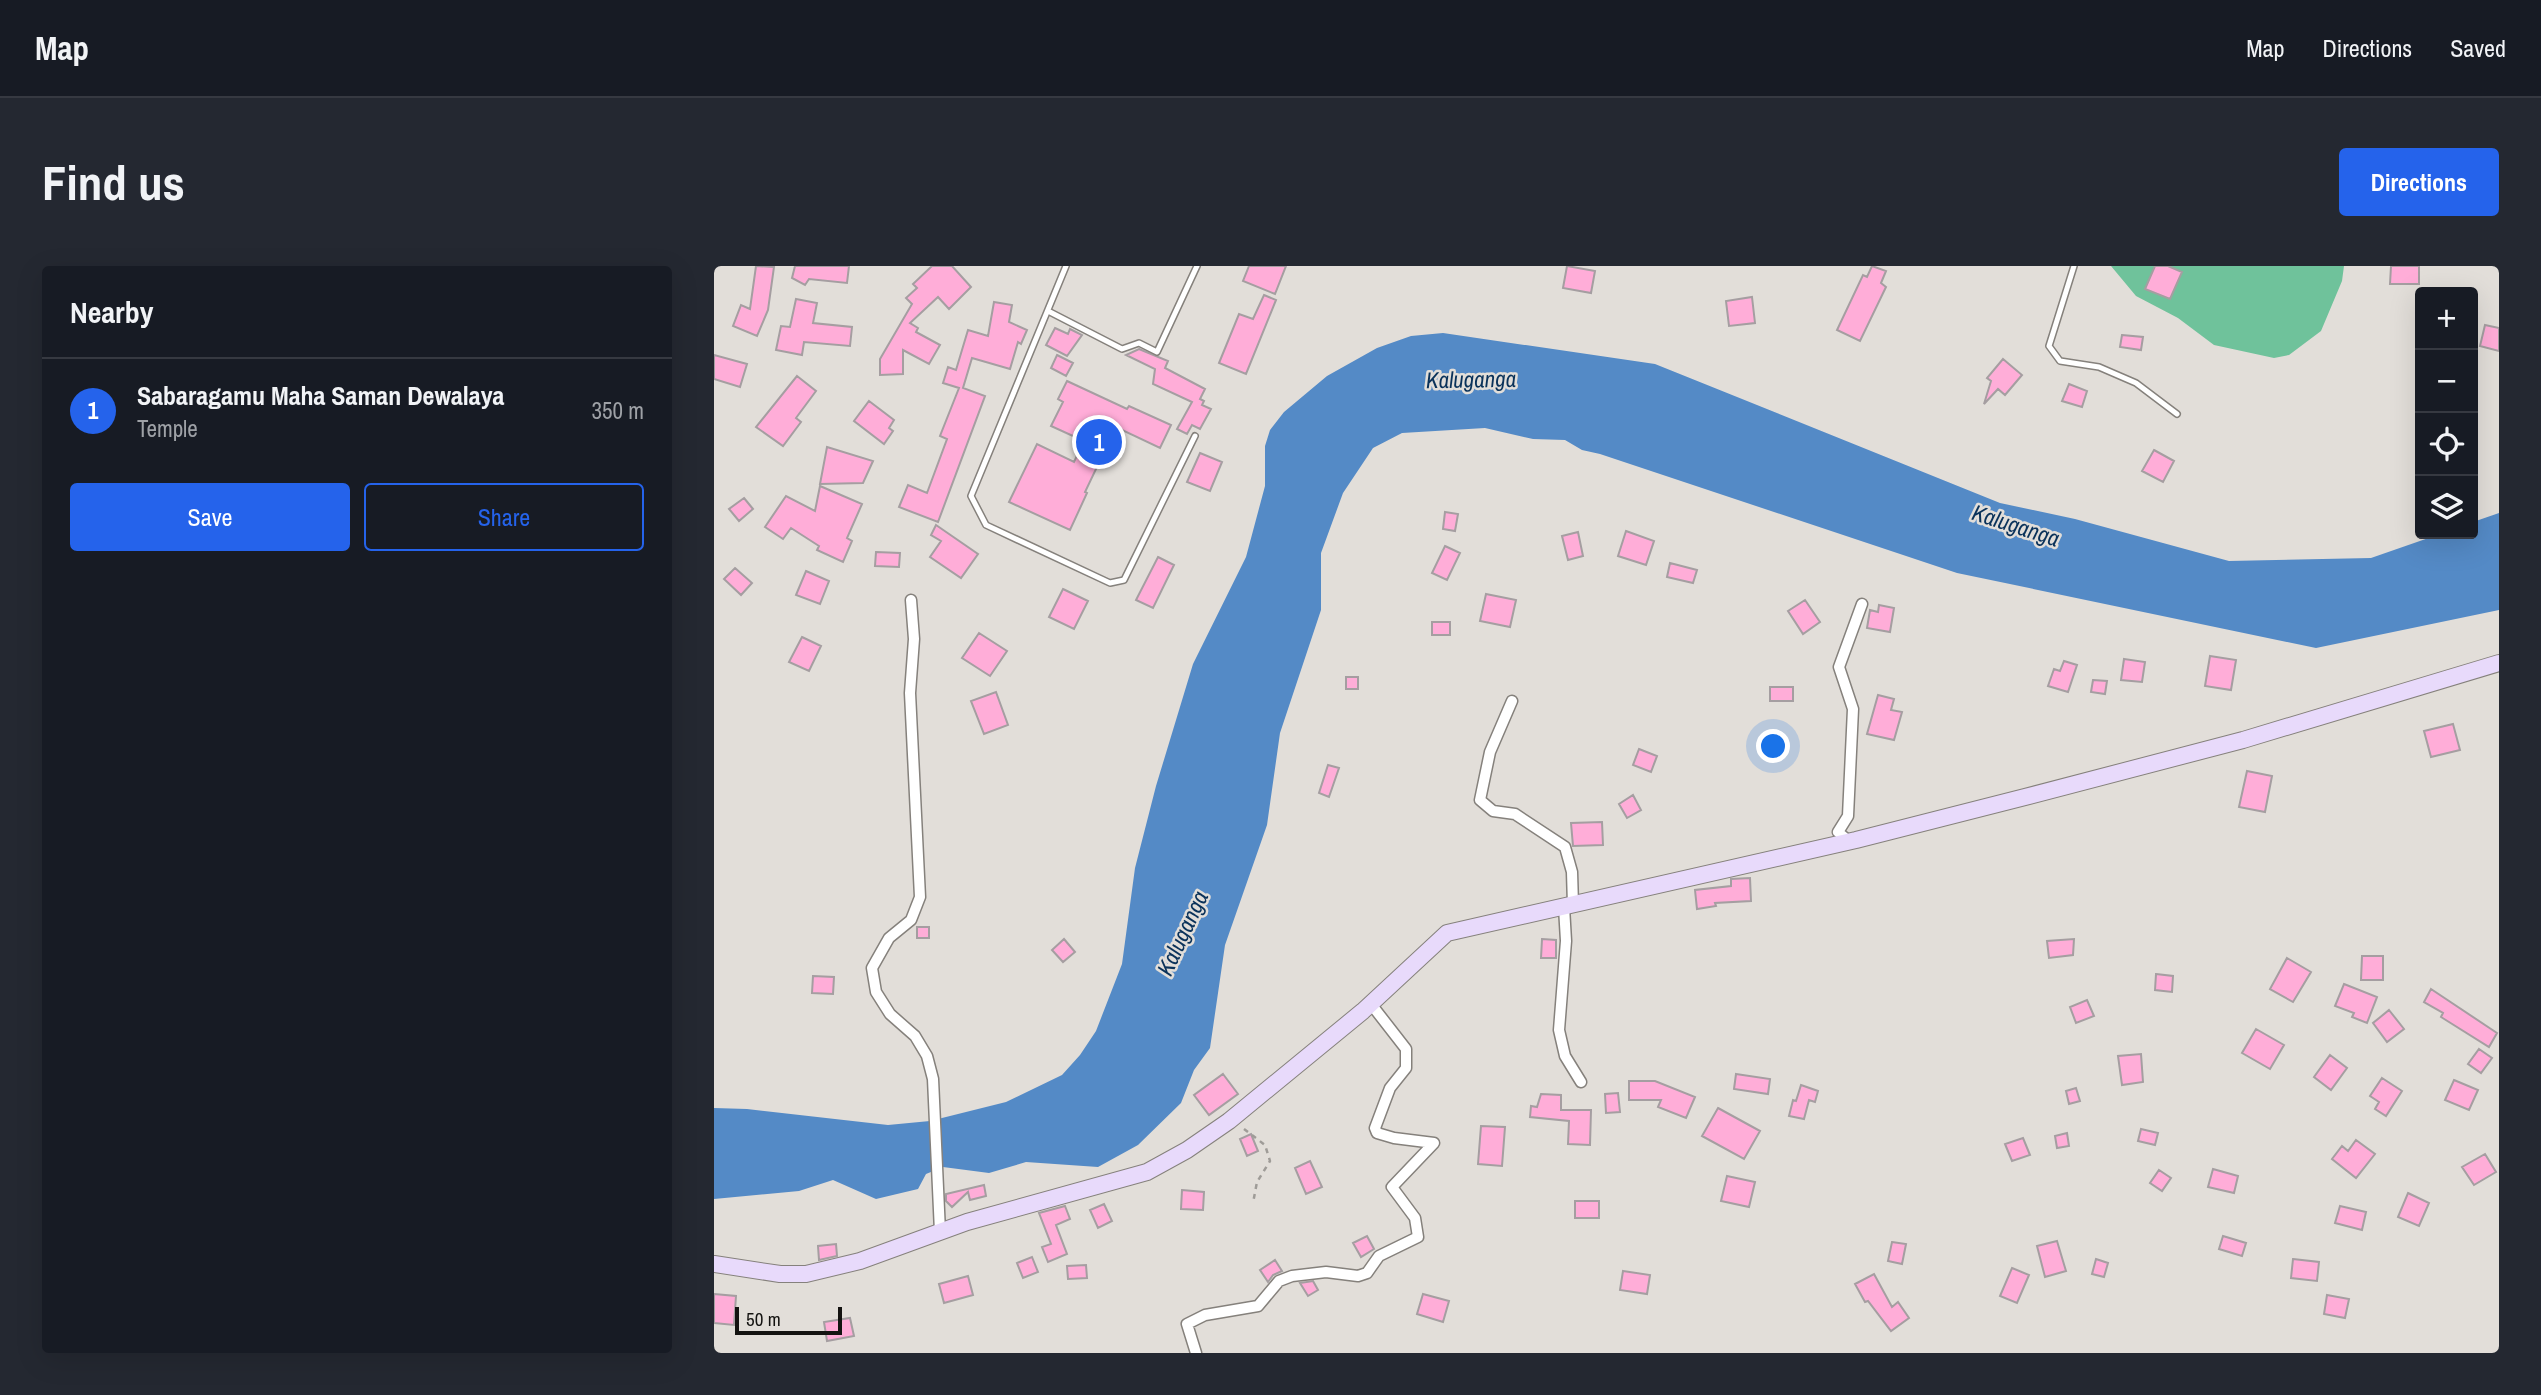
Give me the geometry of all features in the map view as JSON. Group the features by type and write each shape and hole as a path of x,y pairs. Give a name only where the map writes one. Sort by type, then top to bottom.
{"street":[{"path":"911,600 914,639 910,693 920,897 911,920 889,938 873,968 876,992 890,1014 915,1036 927,1056 933,1079 940,1232"},
{"path":"1850,842 1838,832 1848,816 1853,709 1839,667 1862,604"},
{"path":"714,1265 779,1274 806,1274 860,1261 1029,1203 1147,1172 1187,1150 1229,1121 1371,1004 1447,933 1850,842 2243,740 2499,663"},
{"path":"1512,701 1490,752 1480,800 1493,811 1515,814 1565,847 1572,872 1559,1030 1565,1056 1581,1082"},
{"path":"1196,1353 1187,1324 1205,1315 1258,1306 1279,1281 1292,1276 1326,1272 1358,1276 1367,1273 1379,1256 1418,1237 1415,1218 1392,1187 1434,1143 1394,1138 1377,1133 1374,1128 1390,1088 1406,1068 1406,1049 1371,1004"}],"lane":[{"path":"1066,266 971,496 986,525 1110,583 1124,580 1195,436"},
{"path":"1048,311 1122,349 1139,343 1157,352 1197,266"},
{"path":"2074,266 2049,346 2060,361 2099,367 2136,383 2177,414"}],"path":[{"path":"1229,1121 1255,1135 1265,1145 1269,1161 1257,1182 1253,1203"}],"green space":[{"path":"2111,266 2344,266 2342,281 2321,331 2289,355 2274,358 2214,345 2178,318 2136,296"}],"water":[{"name":"Kaluganga","path":"1443,333 1655,364 2000,503 2075,519 2229,561 2371,558 2426,539 2478,539 2478,520 2499,513 2499,610 2316,648 1957,573 1582,450 1565,440 1533,439 1485,428 1402,433 1373,448 1343,493 1321,553 1321,610 1280,733 1267,825 1225,945 1210,1048 1194,1070 1181,1103 1138,1145 1098,1167 1026,1162 989,1173 943,1167 926,1174 918,1189 876,1199 833,1180 799,1191 714,1199 714,1108 747,1109 888,1125 930,1121 1006,1102 1062,1075 1080,1055 1096,1031 1122,964 1135,868 1156,786 1193,664 1246,557 1265,486 1265,446 1270,430 1284,412 1327,376 1377,348 1411,336"}],"building":[{"path":"756,266 774,267 768,310 757,336 733,326 741,305 750,309"},
{"path":"795,266 849,266 847,283 809,279 805,285 792,278"},
{"path":"932,266 952,266 971,287 949,309 938,297 910,323 918,328 916,332 940,345 929,364 903,350 903,374 880,375 880,359 912,304 906,298 917,288 913,284"},
{"path":"1249,266 1286,266 1275,294 1243,281"},
{"path":"1567,266 1595,271 1591,293 1563,288"},
{"path":"1872,266 1886,271 1881,283 1886,287 1860,341 1837,330 1863,275 1867,277"},
{"path":"2155,266 2168,266 2182,272 2170,299 2145,289"},
{"path":"2391,266 2419,266 2419,284 2390,284"},
{"path":"1264,295 1276,300 1246,374 1219,363 1239,314 1253,319"},
{"path":"1752,297 1755,323 1729,326 1726,301"},
{"path":"796,299 817,303 813,323 852,327 850,346 804,342 802,355 776,350 781,326 790,327"},
{"path":"994,302 1012,305 1009,322 1027,330 1021,344 1018,342 1010,369 972,358 963,388 985,396 938,522 899,507 908,485 927,493 947,439 940,436 959,388 943,383 948,367 956,370 968,330 988,336"},
{"path":"2485,325 2499,328 2499,351 2480,346"},
{"path":"1055,328 1068,334 1070,329 1082,335 1067,356 1046,345"},
{"path":"2122,335 2143,337 2141,350 2120,347"},
{"path":"1139,349 1168,361 1165,368 1205,389 1200,399 1204,401 1202,405 1211,409 1200,429 1192,425 1187,434 1177,429 1192,402 1153,384 1155,369 1126,355"},
{"path":"714,355 747,364 740,387 714,379"},
{"path":"1057,355 1073,363 1066,376 1051,368"},
{"path":"2003,359 2022,375 2005,395 1998,389 1984,404 1991,381 1987,378"},
{"path":"797,376 816,391 796,418 801,422 783,446 756,427"},
{"path":"1067,381 1127,409 1129,406 1171,425 1160,448 1116,427 1070,530 1009,502 1037,444 1074,462 1084,441 1051,426 1063,402 1058,399"},
{"path":"2069,384 2087,391 2082,407 2062,401"},
{"path":"869,401 894,420 889,428 893,431 884,444 854,421"},
{"path":"827,447 873,461 863,483 820,484"},
{"path":"2154,450 2174,461 2163,482 2142,471"},
{"path":"1200,453 1222,462 1210,491 1187,482"},
{"path":"820,486 862,504 847,538 852,541 843,562 817,550 819,546 791,528 783,539 765,527 786,496 815,511"},
{"path":"744,498 753,509 739,521 729,509"},
{"path":"1445,512 1458,514 1455,531 1443,529"},
{"path":"936,525 978,554 961,578 930,557 941,541 931,535"},
{"path":"1626,531 1654,541 1646,565 1618,556"},
{"path":"1578,532 1583,556 1568,560 1562,536"},
{"path":"1445,546 1460,553 1447,580 1432,573"},
{"path":"876,552 900,553 899,567 875,566"},
{"path":"1158,557 1174,565 1153,608 1136,600"},
{"path":"1670,563 1697,570 1693,583 1667,577"},
{"path":"735,568 752,583 741,595 724,579"},
{"path":"806,571 829,581 820,604 796,595"},
{"path":"1063,589 1088,601 1074,629 1049,617"},
{"path":"1486,594 1516,600 1510,627 1480,621"},
{"path":"1805,600 1820,622 1803,634 1788,611"},
{"path":"1879,605 1894,608 1890,632 1867,628 1870,610 1878,612"},
{"path":"1432,622 1450,622 1450,635 1432,635"},
{"path":"979,633 1007,651 990,676 962,658"},
{"path":"802,637 821,646 809,671 789,662"},
{"path":"2210,656 2236,660 2231,690 2205,686"},
{"path":"2124,659 2145,662 2142,682 2121,680"},
{"path":"2064,661 2077,665 2068,692 2048,686 2054,669 2060,671"},
{"path":"1346,677 1358,677 1358,689 1346,689"},
{"path":"2093,680 2107,681 2105,694 2091,692"},
{"path":"1770,687 1793,687 1793,701 1770,701"},
{"path":"996,692 1008,725 984,734 971,701"},
{"path":"1878,695 1894,699 1891,710 1902,712 1894,740 1867,734"},
{"path":"2453,724 2460,750 2431,757 2424,731"},
{"path":"1639,749 1657,756 1651,772 1633,765"},
{"path":"1328,765 1339,768 1329,797 1319,793"},
{"path":"2247,771 2272,776 2265,812 2239,807"},
{"path":"1633,795 1641,810 1627,818 1619,804"},
{"path":"1602,822 1603,845 1573,846 1571,823"},
{"path":"1750,878 1751,901 1715,903 1716,906 1697,909 1695,890 1731,886 1731,879"},
{"path":"917,927 929,927 929,938 917,938"},
{"path":"1064,939 1075,952 1063,962 1052,950"},
{"path":"1542,939 1556,940 1556,958 1541,958"},
{"path":"2074,939 2073,955 2049,958 2047,941"},
{"path":"2362,956 2383,956 2383,980 2361,980"},
{"path":"2287,958 2311,972 2293,1002 2270,989"},
{"path":"2156,974 2173,976 2172,992 2155,990"},
{"path":"813,976 834,977 833,994 812,993"},
{"path":"2344,984 2377,997 2367,1023 2352,1017 2354,1013 2335,1006"},
{"path":"2431,989 2497,1033 2489,1047 2441,1017 2443,1013 2424,1002"},
{"path":"2087,1000 2094,1016 2076,1023 2070,1007"},
{"path":"2389,1010 2404,1029 2387,1042 2373,1023"},
{"path":"2256,1029 2284,1045 2270,1069 2242,1053"},
{"path":"2479,1049 2492,1058 2481,1073 2468,1064"},
{"path":"2141,1054 2143,1082 2122,1085 2118,1056"},
{"path":"2330,1055 2347,1068 2331,1090 2314,1077"},
{"path":"1223,1074 1238,1094 1209,1115 1194,1095"},
{"path":"1736,1074 1770,1079 1768,1094 1734,1089"},
{"path":"2382,1078 2402,1091 2386,1116 2375,1109 2379,1102 2370,1096"},
{"path":"2454,1080 2478,1090 2469,1110 2445,1100"},
{"path":"1629,1081 1655,1081 1695,1097 1686,1118 1658,1107 1661,1100 1629,1100"},
{"path":"1801,1085 1818,1091 1815,1102 1809,1100 1804,1119 1789,1116"},
{"path":"2076,1088 2080,1101 2069,1104 2066,1091"},
{"path":"1618,1093 1620,1112 1606,1113 1605,1094"},
{"path":"1541,1094 1561,1095 1561,1110 1591,1110 1590,1145 1568,1144 1569,1121 1530,1117 1531,1106 1537,1107"},
{"path":"1718,1108 1760,1131 1744,1159 1702,1136"},
{"path":"1481,1126 1505,1127 1502,1166 1478,1164"},
{"path":"2141,1129 2158,1133 2155,1145 2138,1141"},
{"path":"2067,1133 2069,1146 2057,1148 2055,1136"},
{"path":"1251,1134 1258,1151 1247,1156 1240,1139"},
{"path":"2023,1138 2030,1155 2012,1161 2005,1144"},
{"path":"2356,1140 2375,1154 2356,1178 2332,1159 2342,1146 2348,1151"},
{"path":"2485,1154 2496,1172 2474,1185 2462,1167"},
{"path":"1310,1161 1322,1187 1306,1194 1295,1168"},
{"path":"2213,1169 2238,1176 2234,1193 2208,1187"},
{"path":"2159,1170 2171,1178 2162,1191 2150,1183"},
{"path":"1727,1176 1755,1182 1749,1207 1721,1201"},
{"path":"984,1185 986,1196 970,1200 968,1192 952,1207 946,1201 946,1194"},
{"path":"1182,1190 1204,1192 1203,1210 1181,1209"},
{"path":"2408,1193 2429,1203 2419,1226 2398,1217"},
{"path":"1575,1201 1599,1201 1599,1218 1575,1218"},
{"path":"1104,1204 1112,1221 1098,1228 1090,1210"},
{"path":"1065,1206 1070,1219 1056,1225 1067,1254 1048,1262 1042,1247 1051,1244 1039,1213"},
{"path":"2340,1206 2366,1212 2362,1230 2335,1223"},
{"path":"1367,1236 1374,1249 1361,1257 1353,1243"},
{"path":"2223,1236 2246,1243 2242,1256 2219,1249"},
{"path":"2057,1241 2066,1271 2045,1277 2037,1246"},
{"path":"1892,1242 1906,1244 1902,1264 1888,1261"},
{"path":"836,1244 837,1256 819,1260 818,1246"},
{"path":"1032,1257 1038,1272 1023,1278 1017,1263"},
{"path":"2096,1259 2108,1263 2104,1277 2092,1274"},
{"path":"2293,1259 2319,1262 2317,1281 2291,1278"},
{"path":"1275,1260 1282,1271 1273,1275 1268,1282 1260,1270"},
{"path":"1086,1265 1087,1278 1068,1279 1067,1266"},
{"path":"2012,1268 2029,1275 2017,1303 2000,1296"},
{"path":"1623,1271 1650,1275 1647,1294 1620,1290"},
{"path":"1874,1274 1892,1307 1898,1302 1909,1318 1891,1331 1868,1301 1865,1302 1855,1284"},
{"path":"968,1276 973,1295 944,1303 939,1284"},
{"path":"1313,1281 1318,1290 1308,1296 1300,1283"},
{"path":"714,1294 736,1296 734,1325 714,1323"},
{"path":"1423,1294 1449,1301 1443,1322 1417,1314"},
{"path":"2327,1295 2349,1299 2345,1318 2324,1314"},
{"path":"850,1318 854,1336 827,1341 824,1322"}],"place":[{"name":"Sabaragamu Maha Saman Dewalaya","path":"1099,442"}]}
